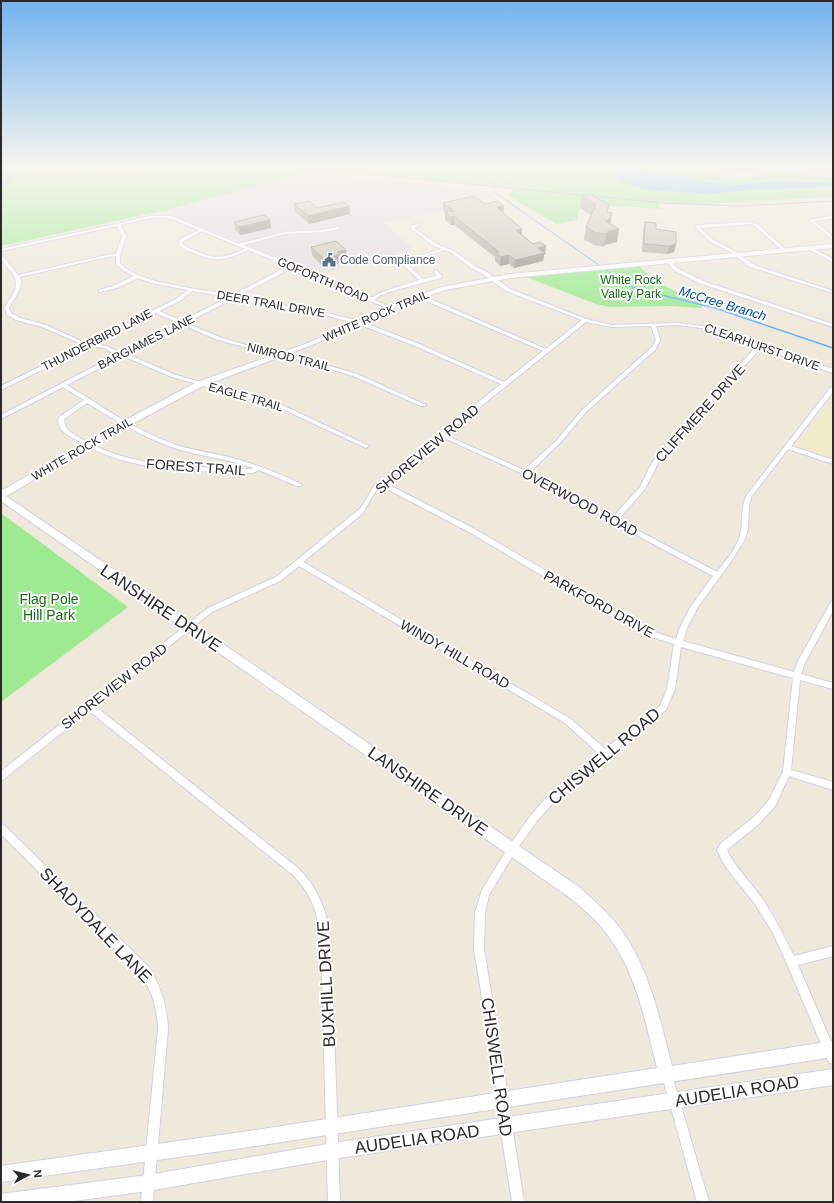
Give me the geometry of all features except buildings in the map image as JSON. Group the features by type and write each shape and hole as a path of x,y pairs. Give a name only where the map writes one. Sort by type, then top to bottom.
{"street":[{"name":"GOFORTH ROAD","path":"1,250 131,222"},
{"name":"GOFORTH ROAD","path":"177,222 190,225 292,266 389,308"},
{"path":"748,222 698,226 698,228 712,241 737,255 743,261 760,269 833,292"},
{"path":"750,222 756,225 785,251"},
{"path":"813,222 833,239"},
{"path":"1,256 6,264 18,276 107,256 118,255 124,236 118,224"},
{"name":"CLEARHURST DRIVE","path":"418,225 413,226 412,228 434,245 446,249 508,290 585,320 611,326 698,326 722,332 833,371"},
{"path":"239,245 284,233 323,231 338,228"},
{"path":"202,230 182,240 180,244 216,259 228,258 247,249"},
{"name":"WHITE ROCK TRAIL","path":"1,496 125,424 200,384 281,354 419,296 450,286 492,278 833,246"},
{"path":"422,281 402,262 446,249"},
{"path":"811,249 833,260"},
{"name":"DEER TRAIL DRIVE","path":"118,255 120,266 138,276 191,290 234,296 261,303 313,310 360,322 459,363 505,384"},
{"path":"668,262 677,270 701,282 833,326"},
{"name":"BARGIAMES LANE","path":"1,418 292,266"},
{"path":"371,300 422,281 439,277 440,276 436,271"},
{"name":"EAGLE TRAIL","path":"18,276 19,286 17,292 7,308 9,314 18,319 44,326 82,343 105,347 174,376 280,406 366,446"},
{"path":"101,291 115,287 138,276"},
{"name":"THUNDERBIRD LANE","path":"1,388 178,300 191,290"},
{"path":"419,296 547,351"},
{"name":"NIMROD TRAIL","path":"155,311 182,324 220,339 298,358 355,375 423,405"},
{"name":"SHOREVIEW ROAD","path":"1,776 221,604 266,586 298,562 359,513 376,487 585,320"},
{"path":"525,473 558,442 584,411 654,348 658,340 653,325"},
{"name":"CLIFFMERE DRIVE","path":"614,520 643,488 660,454 760,346"},
{"path":"1,380 8,385"},
{"name":"FOREST TRAIL","path":"63,385 125,424 184,450 260,468 299,485"},
{"name":"CHISWELL ROAD","path":"518,1202 506,1126 504,1099 479,949 478,930 485,893 512,849 534,818 557,792 663,708 672,687 679,643 688,617 744,533 748,497 833,388"},
{"name":"FOREST TRAIL","path":"88,400 61,418 61,424 64,430 88,445 107,454 126,460 162,467 253,471 260,468"},
{"name":"OVERWOOD ROAD","path":"442,435 525,473 716,575"},
{"path":"787,447 833,462"},
{"name":"PARKFORD DRIVE","path":"381,483 471,530 647,633 833,686"},
{"name":"LANSHIRE DRIVE","path":"1,496 574,892 602,917 618,936 630,956 640,980 703,1202"},
{"name":"WINDY HILL ROAD","path":"298,562 551,710 568,721 605,754"},
{"path":"832,1052 792,962 765,913 728,863 722,850 724,846 757,820 772,802 787,772 797,676 801,664 833,604"},
{"name":"BUXHILL DRIVE","path":"90,706 296,872 314,893 320,906 326,940 334,1202"},
{"path":"787,772 833,786"},
{"name":"SHADYDALE LANE","path":"1,828 145,971 157,989 162,1010 163,1029 147,1202"},
{"path":"792,962 833,951"},
{"name":"AUDELIA ROAD","path":"1,1174 242,1140 504,1099 832,1052"},
{"name":"AUDELIA ROAD","path":"1,1202 148,1183 333,1152 833,1077"}],"shaded area":[{"path":"190,222 388,222 384,223 414,250 320,274"},
{"path":"833,400 833,458 798,446"}],"green space":[{"path":"1,222 111,222 1,246"},
{"path":"553,222 566,222 556,224"},
{"name":"White Rock Valley Park","path":"639,266 654,279 669,288 704,301 701,308 671,306 610,307 596,304 526,277"},
{"name":"Flag Pole Hill Park","path":"1,513 128,607 1,702"}],"waterway":[{"name":"McCree Branch","path":"537,222 628,285"},
{"name":"McCree Branch","path":"628,285 641,290 715,308 833,348"}],"place":[{"name":"Code Compliance","path":"329,260"}]}
